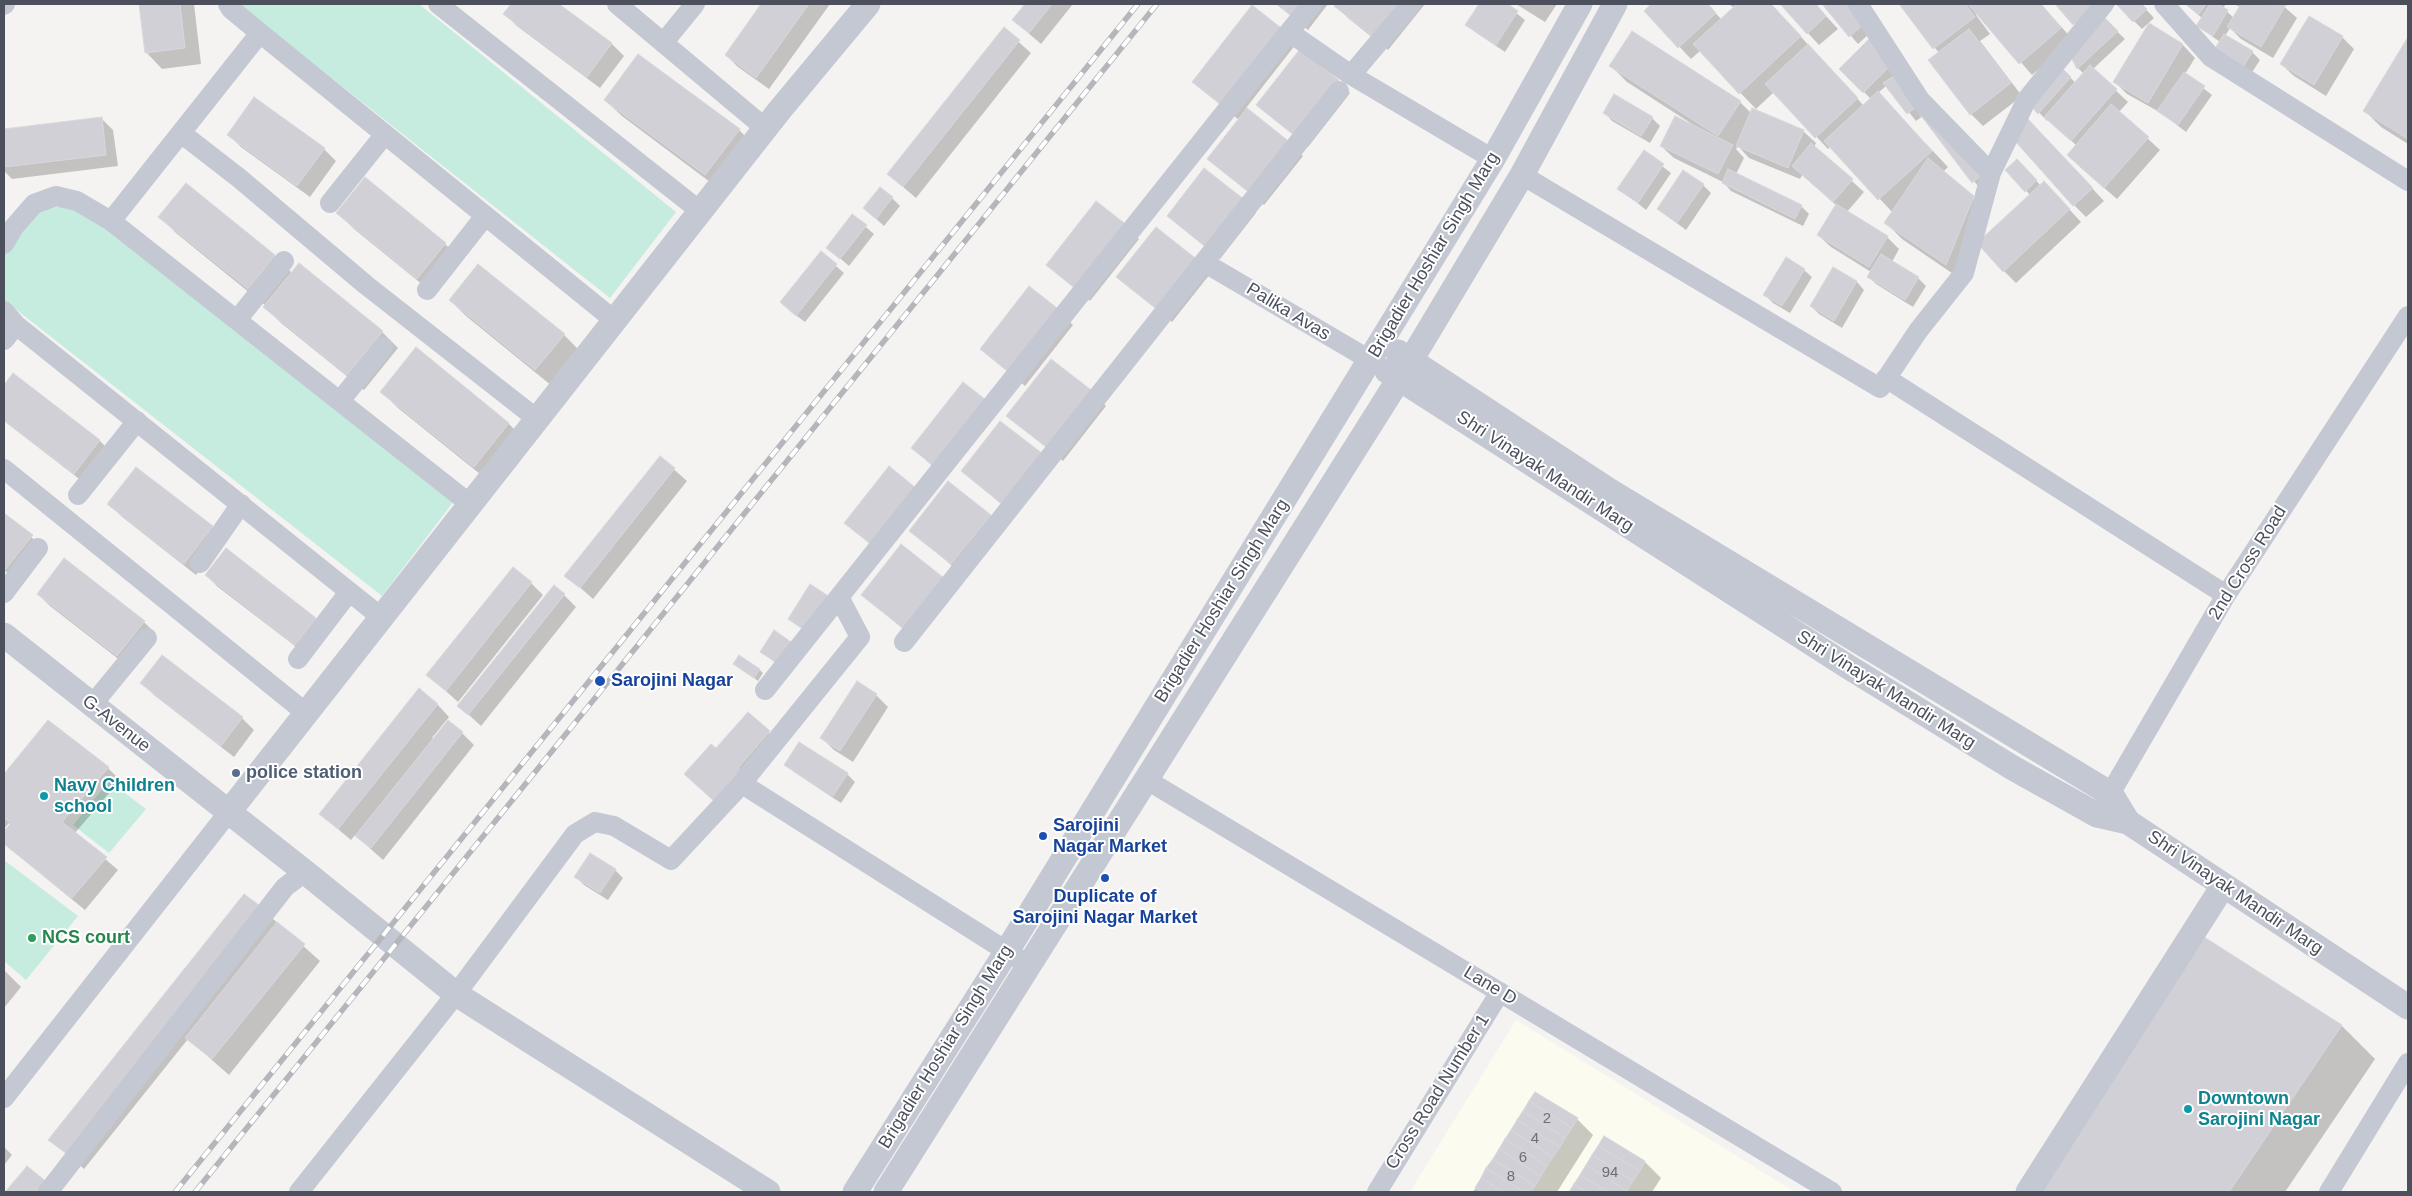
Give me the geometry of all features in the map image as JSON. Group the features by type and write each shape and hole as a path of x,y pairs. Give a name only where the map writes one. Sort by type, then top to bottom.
{"street":[{"path":"228,4 231,9 260,33 614,320"},
{"path":"438,4 700,211"},
{"path":"617,4 765,128"},
{"path":"664,42 695,4"},
{"path":"4,1098 765,128 868,4"},
{"path":"765,690 1312,4"},
{"path":"1351,74 1411,4"},
{"name":"Brigadier Hoshiar Singh Marg","path":"855,1192 1007,951 1493,159 1580,4"},
{"name":"Brigadier Hoshiar Singh Marg","path":"886,1192 1405,370 1522,175 1615,4"},
{"path":"1858,4 1920,100 1991,173"},
{"path":"1522,175 1880,388 1918,331 1964,273 1991,173 2027,99 2104,4"},
{"path":"2164,4 2211,57 2408,182"},
{"path":"1289,32 1351,74 1493,159"},
{"path":"111,221 260,33"},
{"path":"904,642 1339,91"},
{"path":"181,133 240,178 366,285 537,419"},
{"path":"330,203 385,134"},
{"path":"4,244 9,223 34,204 56,196 77,202 111,221 470,504"},
{"path":"427,290 485,216"},
{"path":"237,320 284,261"},
{"name":"Palika Avas","path":"1205,263 1376,350"},
{"name":"2nd Cross Road","path":"2096,815 2111,794 2226,595 2408,316"},
{"path":"8,325 137,421 381,617"},
{"path":"340,401 383,347"},
{"name":"Shri Vinayak Mandir Marg","path":"1376,350 1847,666 2012,768 2096,815 2128,822 2408,1007"},
{"path":"1405,370 1610,491 2111,794 2128,822"},
{"path":"1886,378 2226,595"},
{"path":"78,495 137,421"},
{"path":"4,469 306,713"},
{"path":"200,563 241,504"},
{"path":"4,593 38,548"},
{"path":"298,659 349,592"},
{"path":"300,1192 456,994 575,834 595,822 614,826 672,860 738,788 860,637 839,597"},
{"name":"G-Avenue","path":"4,635 305,872 456,994 768,1192"},
{"path":"92,705 147,638"},
{"name":"Lane D","path":"1147,780 1832,1192"},
{"path":"738,788 742,786 747,787 1030,966"},
{"path":"48,1192 285,887 305,872"},
{"path":"2028,1192 2223,886"},
{"name":"Cross Road Number 1","path":"1377,1192 1500,992"},
{"path":"2329,1192 2408,1064"}],"shaded area":[{"path":"1516,1020 1795,1192 1410,1192"}],"green space":[{"path":"238,4 419,4 676,212 610,298"},
{"path":"77,205 454,501 382,596 4,300 5,253 40,209"},
{"path":"109,781 146,809 109,853 73,825"},
{"name":"NCS court","path":"4,860 78,916 26,980 4,961"}],"building":[{"path":"139,4 180,4 185,48 145,53"},
{"path":"511,4 559,4 612,43 587,77 503,14"},
{"path":"761,4 809,4 756,78 725,55"},
{"path":"1025,4 1052,4 1029,33 1012,20"},
{"path":"1276,4 1307,4 1295,18"},
{"path":"1336,4 1403,4 1376,39 1334,6"},
{"path":"1479,4 1508,4 1518,11 1496,45 1465,25"},
{"path":"1651,4 1708,4 1716,13 1678,48 1644,11"},
{"path":"1737,4 1771,4 1801,36 1739,94 1693,44"},
{"path":"1780,4 1816,4 1826,16 1807,34"},
{"path":"1822,4 1847,4 1863,25 1849,37"},
{"path":"1899,4 1965,4 1975,17 1933,49"},
{"path":"1968,4 2041,4 2061,28 2019,64"},
{"path":"2055,4 2093,4 2073,25"},
{"path":"2116,4 2142,4 2147,9 2133,22"},
{"path":"2186,4 2206,4 2199,14"},
{"path":"2210,4 2218,4 2228,10 2213,36 2196,26"},
{"path":"2241,4 2286,5 2261,47 2227,27"},
{"path":"1252,5 1285,31 1225,108 1192,82"},
{"path":"2309,16 2343,36 2314,85 2280,64"},
{"path":"2105,18 2118,31 2077,69 2070,55"},
{"path":"2149,23 2183,44 2148,103 2113,82"},
{"path":"1004,27 1020,40 903,187 887,174"},
{"path":"1969,29 2011,83 1970,115 1928,60"},
{"path":"1632,31 1741,101 1718,136 1609,66"},
{"path":"2224,34 2253,51 2243,67 2214,50"},
{"path":"1873,35 1890,66 1863,93 1839,69"},
{"path":"2408,37 2408,139 2363,111"},
{"path":"1808,44 1858,98 1815,138 1765,84"},
{"path":"1300,49 1339,80 1295,136 1256,105"},
{"path":"638,54 740,129 705,175 604,100"},
{"path":"2090,65 2117,89 2071,141 2044,117"},
{"path":"2062,68 2071,77 2038,114 2031,106"},
{"path":"2184,72 2205,86 2178,125 2157,111"},
{"path":"1897,74 1919,105 1907,114 1883,83"},
{"path":"1878,91 1932,151 1878,200 1824,141"},
{"path":"1614,94 1653,117 1641,136 1603,113"},
{"path":"254,97 325,148 297,186 227,135"},
{"path":"2111,104 2149,137 2104,188 2067,155"},
{"path":"1247,108 1291,143 1251,194 1207,159"},
{"path":"1752,108 1804,130 1788,168 1736,146"},
{"path":"1919,113 1983,174 1972,183"},
{"path":"1675,116 1733,145 1718,174 1660,146"},
{"path":"102,117 106,155 4,167 4,129"},
{"path":"2026,117 2093,188 2073,206 2015,141"},
{"path":"1811,143 1853,179 1833,202 1792,166"},
{"path":"1644,150 1664,164 1638,203 1617,189"},
{"path":"1928,158 1974,196 1946,265 1884,223"},
{"path":"2017,159 2037,180 2025,192 2005,170"},
{"path":"1204,168 1245,200 1207,248 1167,216"},
{"path":"1728,169 1802,205 1795,219 1722,183"},
{"path":"1683,170 1704,184 1677,223 1657,209"},
{"path":"365,177 446,243 417,279 336,213"},
{"path":"2044,181 2070,209 2003,272 1977,243"},
{"path":"186,183 275,255 248,289 158,217"},
{"path":"880,187 893,197 876,219 863,208"},
{"path":"1096,201 1128,226 1077,290 1046,265"},
{"path":"1836,204 1888,236 1869,267 1817,235"},
{"path":"852,214 867,225 840,259 826,248"},
{"path":"1156,227 1199,261 1159,311 1116,277"},
{"path":"821,251 837,264 796,316 780,302"},
{"path":"1881,254 1919,277 1905,300 1867,277"},
{"path":"1786,257 1805,269 1782,306 1763,295"},
{"path":"299,263 383,331 347,375 263,307"},
{"path":"478,264 565,334 535,370 449,300"},
{"path":"1833,267 1857,281 1834,321 1810,306"},
{"path":"1029,286 1062,312 1012,375 980,349"},
{"path":"416,347 509,423 474,467 380,392"},
{"path":"1051,359 1095,393 1050,450 1006,416"},
{"path":"13,373 100,440 74,474 4,420 4,385"},
{"path":"963,382 986,400 934,466 911,448"},
{"path":"1000,421 1043,454 1003,505 961,471"},
{"path":"660,456 675,468 580,588 564,576"},
{"path":"889,466 916,488 872,545 844,523"},
{"path":"136,467 213,526 184,564 107,504"},
{"path":"948,481 991,515 951,564 909,531"},
{"path":"4,513 33,535 5,570 4,569"},
{"path":"901,544 944,578 904,629 861,595"},
{"path":"226,548 316,618 295,645 205,575"},
{"path":"64,558 145,621 117,656 37,594"},
{"path":"513,567 532,582 446,691 426,675"},
{"path":"810,584 830,597 807,632 788,619"},
{"path":"554,585 565,594 468,715 457,706"},
{"path":"774,630 791,642 777,663 760,652"},
{"path":"162,655 243,717 221,746 140,683"},
{"path":"739,655 760,669 754,678 733,664"},
{"path":"857,681 877,694 840,751 820,738"},
{"path":"419,688 438,704 338,829 319,814"},
{"path":"748,712 770,731 738,768 742,772 715,802 684,774 711,744 716,748"},
{"name":"Navy Children school","path":"48,720 109,767 62,822 107,857 72,898 4,844 4,831 11,823 4,818 4,774"},
{"path":"448,720 463,732 371,848 355,836"},
{"path":"799,742 848,773 833,796 784,765"},
{"path":"590,853 616,869 600,893 574,877"},
{"path":"244,894 263,908 67,1154 48,1140"},
{"path":"277,922 305,944 212,1059 185,1038"},
{"name":"Downtown Sarojini Nagar","path":"2201,935 2342,1025 2229,1192 2036,1192"},
{"path":"1535,1092 1578,1118 1572,1128 1529,1101"},
{"path":"1529,1101 1572,1128 1565,1138 1523,1111"},
{"path":"1523,1111 1565,1138 1560,1147 1517,1120"},
{"path":"1517,1120 1560,1147 1553,1157 1511,1130"},
{"path":"1511,1130 1553,1157 1547,1166 1505,1139"},
{"path":"1604,1136 1645,1161 1640,1171 1598,1146"},
{"path":"1505,1139 1547,1166 1541,1176 1499,1149"},
{"path":"1598,1146 1640,1171 1633,1181 1592,1155"},
{"path":"1499,1149 1541,1176 1535,1186 1493,1159"},
{"path":"1592,1155 1633,1181 1627,1191 1586,1165"},
{"path":"1493,1159 1535,1186 1531,1192 1524,1192 1486,1168"},
{"path":"1586,1165 1627,1191 1608,1192 1580,1175"},
{"path":"27,1166 48,1183 41,1192 5,1192"},
{"path":"1486,1168 1524,1192 1503,1192 1481,1178"},
{"path":"1580,1175 1608,1192 1587,1192 1574,1184"},
{"path":"1481,1178 1503,1192 1482,1192 1475,1188"},
{"path":"1574,1184 1587,1192 1569,1192"}],"railway":[{"path":"175,1192 1138,4"},
{"path":"195,1192 1157,4"}],"place":[{"name":"Sarojini Nagar","path":"600,681"},
{"name":"police station","path":"236,773"},
{"name":"Navy Children school","path":"44,796"},
{"name":"Sarojini Nagar Market","path":"1043,836"},
{"name":"Duplicate of Sarojini Nagar Market","path":"1105,878"},
{"name":"NCS court","path":"32,938"},
{"name":"Downtown Sarojini Nagar","path":"2188,1109"}]}
